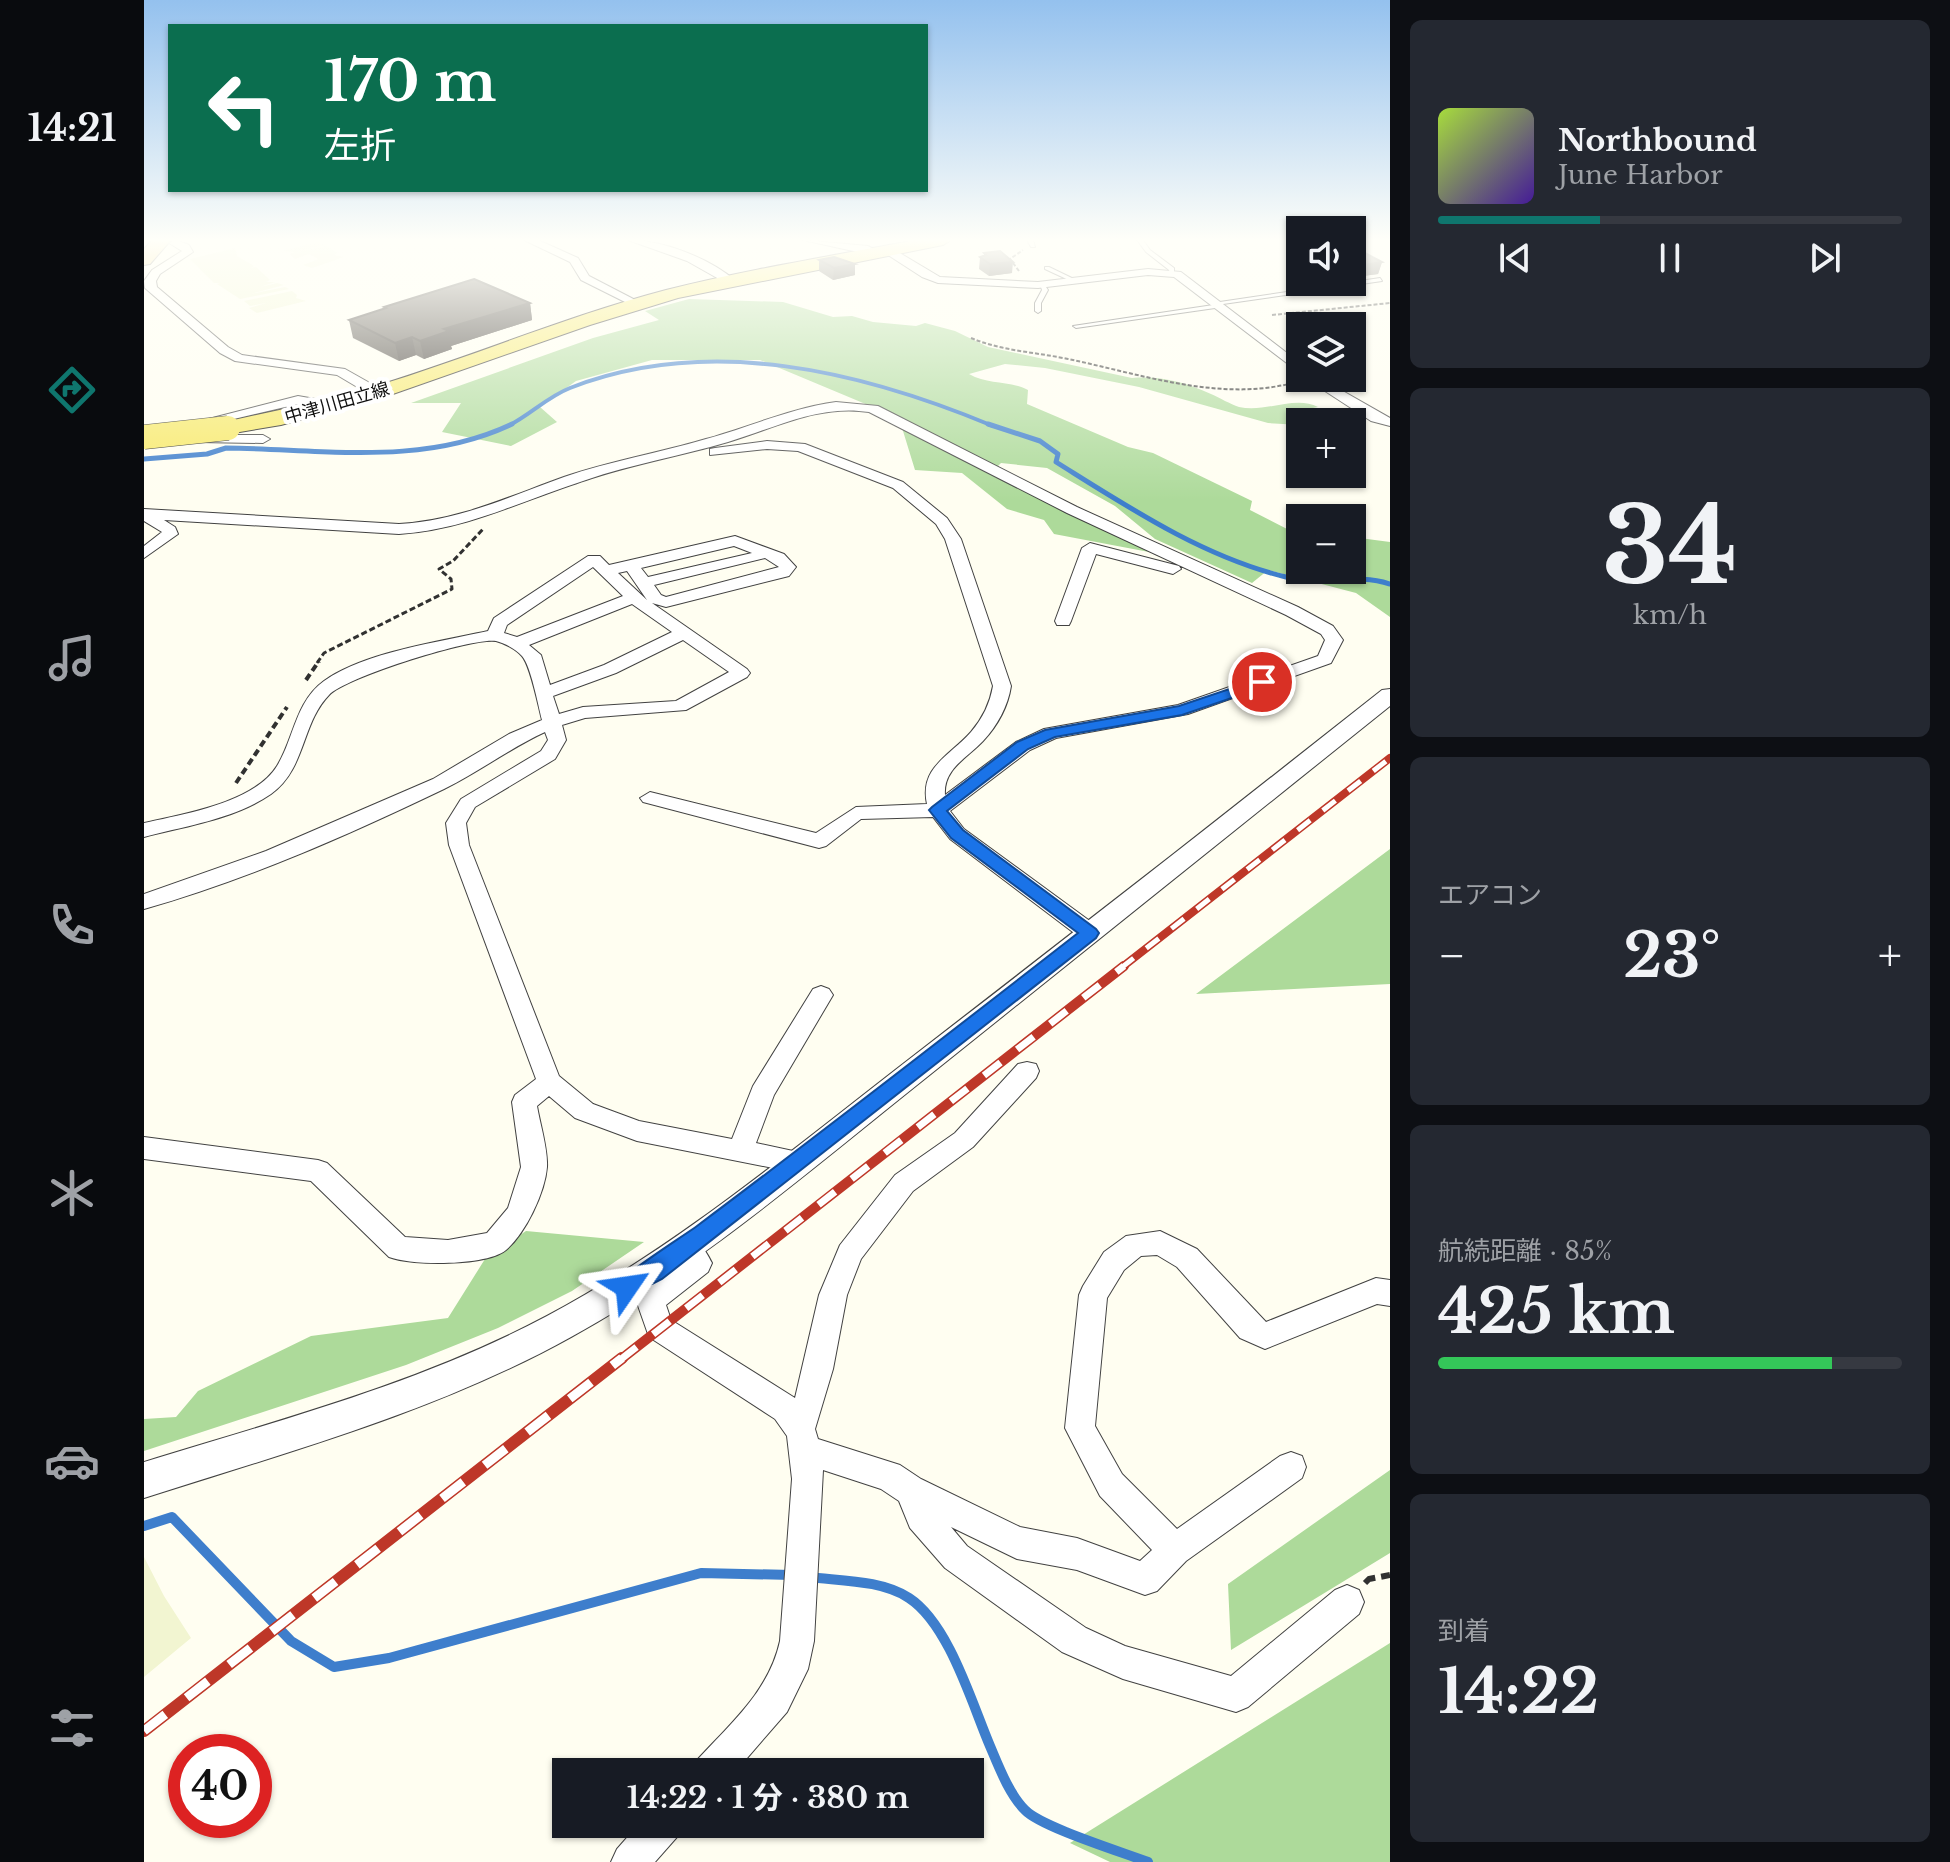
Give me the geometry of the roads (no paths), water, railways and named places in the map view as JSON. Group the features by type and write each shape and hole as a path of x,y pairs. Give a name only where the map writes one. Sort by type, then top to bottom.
{"main road":[{"name":"中津川田立線","path":"144,437 228,428 321,411 379,394 565,327"}],"street":[{"path":"197,327 224,350 257,362 340,372 379,394"},
{"path":"1247,327 1286,358"},
{"path":"1334,392 1376,418 1390,422"},
{"path":"263,439 198,439 164,444 153,443 149,438 167,429 282,402 310,402 321,411"},
{"path":"144,514 399,529 436,528 471,519 579,477 726,438 783,418 843,405 859,405 873,409 1072,510 1327,630 1334,640 1325,659 1182,710 1051,733 1023,746 938,810 856,813 819,841 650,798"},
{"path":"646,460 767,445 800,447 898,485 942,521 953,539 1002,686 999,704 978,736 941,769 934,791 938,810 957,834 1090,933"},
{"path":"144,514 170,530 170,534 144,553"},
{"path":"495,635 500,622 594,559 605,571 666,602 783,573 788,567 778,557 735,541 605,571"},
{"path":"1063,621 1090,548 1169,567 1220,591 1241,590"},
{"path":"517,643 638,590 757,556 763,551"},
{"path":"144,902 273,856 440,783 516,738 553,722 583,713 680,706 741,673 682,634 638,590 631,565"},
{"path":"544,693 610,669 682,634"},
{"path":"144,830 209,814 261,791 285,770 315,701 329,685 351,673 495,635 517,643 532,655 557,740 548,755 468,803 456,823 459,845 549,1082 584,1111 637,1131 798,1162"},
{"path":"144,1480 388,1402 471,1370 558,1328 654,1271 798,1162 1390,695"},
{"path":"740,1151 762,1093 821,995"},
{"path":"723,1758 775,1700 791,1669 797,1641 808,1479 803,1440 833,1295 850,1253 904,1183 964,1140 1027,1071"},
{"path":"144,1148 318,1171 399,1249 448,1252 495,1243 519,1214 534,1167 524,1102 549,1082"},
{"path":"1175,1550 1111,1485 1080,1428 1093,1295 1114,1261 1136,1244 1160,1243 1187,1258 1250,1329 1265,1336 1376,1291 1390,1293"},
{"path":"686,1248 698,1263 650,1300 659,1328 786,1409 803,1440 889,1476 910,1490 1017,1543 1077,1554 1145,1579 1175,1550 1291,1467"},
{"path":"910,1490 921,1517 956,1557 1074,1640 1123,1662 1236,1695 1347,1602"},
{"path":"630,1862 651,1838"}],"waterway":[{"path":"511,425 570,388 623,372 676,363 730,362 784,366 838,376 891,389 988,424"},
{"path":"988,424 1040,441 1058,454 1056,462 1083,479 1167,529 1225,557 1286,577 1364,579 1390,584"},
{"path":"988,424 993,426"},
{"path":"144,459 207,454 226,448 407,451 443,446 511,425"},
{"path":"144,1526 172,1517 291,1641 334,1667 389,1658 701,1573 792,1575"},
{"path":"809,1577 874,1584 909,1598 936,1626 947,1645 1001,1771 1025,1810 1047,1824 1148,1862"}],"railway":[{"path":"1121,968 1390,758"},
{"path":"620,1360 1124,966"},
{"path":"144,1731 622,1358"}]}
